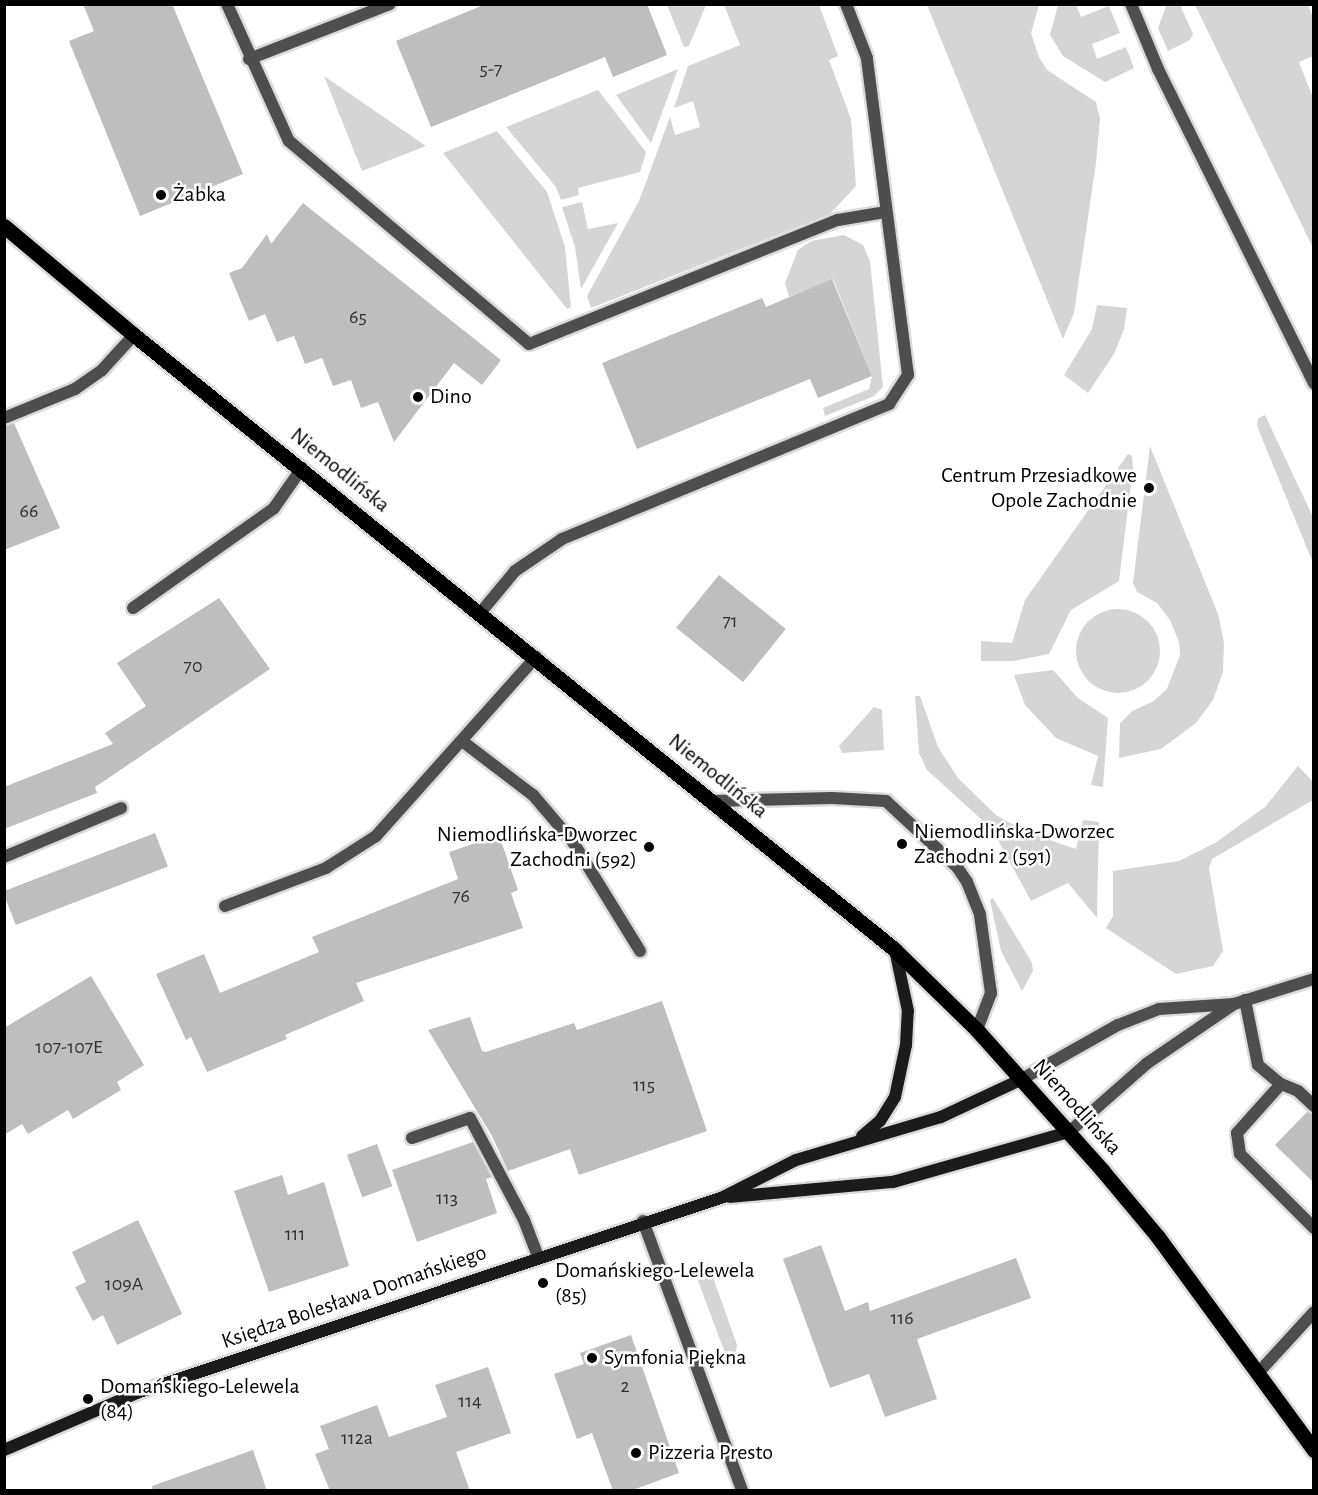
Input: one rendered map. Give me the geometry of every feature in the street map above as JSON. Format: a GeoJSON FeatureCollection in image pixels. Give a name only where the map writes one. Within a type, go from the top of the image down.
{"type":"FeatureCollection","features":[{"type":"Feature","properties":{"kind":"main road","name":"Niemodlińska"},"geometry":{"type":"LineString","coordinates":[[4,226],[134,335],[481,612],[894,949],[977,1030],[1022,1079],[1158,1237],[1314,1450]]}},
{"type":"Feature","properties":{"kind":"street"},"geometry":{"type":"LineString","coordinates":[[227,4],[249,59],[289,141],[529,344],[838,220],[886,212]]}},
{"type":"Feature","properties":{"kind":"street"},"geometry":{"type":"LineString","coordinates":[[249,59],[390,4]]}},
{"type":"Feature","properties":{"kind":"street"},"geometry":{"type":"LineString","coordinates":[[481,612],[515,572],[562,539],[889,404],[908,375],[867,58],[846,4]]}},
{"type":"Feature","properties":{"kind":"street"},"geometry":{"type":"LineString","coordinates":[[1131,4],[1163,79],[1314,383]]}},
{"type":"Feature","properties":{"kind":"street"},"geometry":{"type":"LineString","coordinates":[[4,418],[75,389],[102,370],[134,335]]}},
{"type":"Feature","properties":{"kind":"street"},"geometry":{"type":"LineString","coordinates":[[133,608],[274,508],[302,468]]}},
{"type":"Feature","properties":{"kind":"street"},"geometry":{"type":"LineString","coordinates":[[225,906],[326,868],[376,836],[536,657]]}},
{"type":"Feature","properties":{"kind":"street"},"geometry":{"type":"LineString","coordinates":[[462,741],[533,795],[573,842],[640,951]]}},
{"type":"Feature","properties":{"kind":"street"},"geometry":{"type":"LineString","coordinates":[[712,801],[832,798],[886,801],[957,867],[968,882],[980,915],[991,993],[977,1030]]}},
{"type":"Feature","properties":{"kind":"street"},"geometry":{"type":"LineString","coordinates":[[4,857],[121,808]]}},
{"type":"Feature","properties":{"kind":"street","name":"Księdza Bolesława Domańskiego"},"geometry":{"type":"LineString","coordinates":[[858,1139],[880,1121],[899,1084],[908,1011],[894,949]]}},
{"type":"Feature","properties":{"kind":"street"},"geometry":{"type":"LineString","coordinates":[[1022,1079],[1118,1025],[1159,1009],[1240,1002],[1314,979]]}},
{"type":"Feature","properties":{"kind":"street"},"geometry":{"type":"LineString","coordinates":[[1240,1002],[1258,1065],[1281,1084],[1298,1091],[1314,1106]]}},
{"type":"Feature","properties":{"kind":"street"},"geometry":{"type":"LineString","coordinates":[[1069,1132],[1146,1065],[1240,1002]]}},
{"type":"Feature","properties":{"kind":"street","name":"Księdza Bolesława Domańskiego"},"geometry":{"type":"LineString","coordinates":[[4,1450],[137,1393],[643,1221],[723,1197],[796,1160],[858,1139],[941,1117],[1022,1079]]}},
{"type":"Feature","properties":{"kind":"street"},"geometry":{"type":"LineString","coordinates":[[1281,1084],[1237,1133],[1240,1154],[1314,1228]]}},
{"type":"Feature","properties":{"kind":"street"},"geometry":{"type":"LineString","coordinates":[[412,1138],[470,1118],[524,1220],[538,1257]]}},
{"type":"Feature","properties":{"kind":"street","name":"Księdza Bolesława Domańskiego"},"geometry":{"type":"LineString","coordinates":[[723,1197],[893,1182],[1069,1132]]}},
{"type":"Feature","properties":{"kind":"street"},"geometry":{"type":"LineString","coordinates":[[643,1221],[742,1491]]}},
{"type":"Feature","properties":{"kind":"street"},"geometry":{"type":"LineString","coordinates":[[1259,1372],[1314,1312]]}},
{"type":"Feature","properties":{"kind":"shaded area"},"geometry":{"type":"Polygon","coordinates":[[[1167,4],[1180,5],[1193,34],[1190,40],[1168,51],[1158,28],[1167,4]]]}},
{"type":"Feature","properties":{"kind":"shaded area"},"geometry":{"type":"Polygon","coordinates":[[[667,5],[706,5],[689,46],[684,47],[667,5]]]}},
{"type":"Feature","properties":{"kind":"shaded area"},"geometry":{"type":"Polygon","coordinates":[[[724,5],[819,5],[838,56],[829,60],[851,119],[856,186],[830,214],[591,308],[587,296],[639,201],[670,117],[675,135],[700,127],[693,101],[674,108],[688,66],[740,45],[724,5]]]}},
{"type":"Feature","properties":{"kind":"shaded area"},"geometry":{"type":"Polygon","coordinates":[[[927,5],[1039,5],[1031,33],[1039,57],[1047,70],[1096,102],[1100,119],[1096,163],[1074,313],[1063,339],[927,5]]]}},
{"type":"Feature","properties":{"kind":"shaded area"},"geometry":{"type":"Polygon","coordinates":[[[1058,5],[1076,5],[1081,17],[1109,6],[1120,33],[1092,44],[1097,59],[1126,47],[1134,68],[1105,82],[1063,56],[1050,35],[1058,5]]]}},
{"type":"Feature","properties":{"kind":"shaded area"},"geometry":{"type":"Polygon","coordinates":[[[1195,5],[1308,5],[1313,18],[1313,56],[1299,62],[1313,98],[1313,248],[1195,5]]]}},
{"type":"Feature","properties":{"kind":"shaded area"},"geometry":{"type":"Polygon","coordinates":[[[678,69],[651,143],[616,95],[678,69]]]}},
{"type":"Feature","properties":{"kind":"shaded area"},"geometry":{"type":"Polygon","coordinates":[[[324,76],[426,146],[362,171],[324,76]]]}},
{"type":"Feature","properties":{"kind":"shaded area"},"geometry":{"type":"Polygon","coordinates":[[[598,90],[646,152],[640,172],[578,188],[579,195],[561,200],[556,187],[506,127],[598,90]]]}},
{"type":"Feature","properties":{"kind":"shaded area"},"geometry":{"type":"Polygon","coordinates":[[[497,131],[547,192],[565,247],[571,307],[567,309],[443,153],[497,131]]]}},
{"type":"Feature","properties":{"kind":"shaded area"},"geometry":{"type":"Polygon","coordinates":[[[582,202],[588,229],[618,223],[581,289],[575,247],[562,207],[582,202]]]}},
{"type":"Feature","properties":{"kind":"shaded area"},"geometry":{"type":"Polygon","coordinates":[[[844,235],[863,245],[870,261],[883,387],[874,396],[825,416],[823,408],[869,389],[872,376],[833,279],[789,297],[785,283],[798,250],[811,241],[844,235]]]}},
{"type":"Feature","properties":{"kind":"shaded area"},"geometry":{"type":"Polygon","coordinates":[[[1097,305],[1127,308],[1124,329],[1114,354],[1088,393],[1064,375],[1092,329],[1097,305]]]}},
{"type":"Feature","properties":{"kind":"shaded area"},"geometry":{"type":"Polygon","coordinates":[[[1265,415],[1313,517],[1313,563],[1257,426],[1258,418],[1265,415]]]}},
{"type":"Feature","properties":{"kind":"shaded area"},"geometry":{"type":"Polygon","coordinates":[[[1150,446],[1218,614],[1224,643],[1223,672],[1213,700],[1196,723],[1161,749],[1119,758],[1120,723],[1132,711],[1154,701],[1167,689],[1180,655],[1179,642],[1170,620],[1157,603],[1137,592],[1133,583],[1150,446]]]}},
{"type":"Feature","properties":{"kind":"shaded area"},"geometry":{"type":"Polygon","coordinates":[[[1128,454],[1132,456],[1133,468],[1119,581],[1071,610],[1049,654],[1013,661],[981,661],[981,641],[1012,643],[1025,600],[1128,454]]]}},
{"type":"Feature","properties":{"kind":"shaded area"},"geometry":{"type":"Polygon","coordinates":[[[1118,609],[1134,612],[1148,621],[1157,635],[1160,651],[1157,667],[1148,681],[1134,690],[1118,693],[1102,690],[1088,681],[1079,667],[1076,651],[1079,635],[1088,621],[1102,612],[1118,609]]]}},
{"type":"Feature","properties":{"kind":"shaded area"},"geometry":{"type":"Polygon","coordinates":[[[1053,670],[1078,698],[1108,718],[1103,787],[1091,785],[1098,756],[1056,738],[1025,705],[1014,675],[1053,670]]]}},
{"type":"Feature","properties":{"kind":"shaded area"},"geometry":{"type":"Polygon","coordinates":[[[915,696],[920,696],[938,747],[958,778],[996,815],[1026,832],[1076,849],[1083,820],[1099,822],[1097,918],[1068,883],[1031,901],[992,829],[927,770],[919,753],[915,696]]]}},
{"type":"Feature","properties":{"kind":"shaded area"},"geometry":{"type":"Polygon","coordinates":[[[874,707],[882,710],[884,750],[842,753],[839,746],[874,707]]]}},
{"type":"Feature","properties":{"kind":"shaded area"},"geometry":{"type":"Polygon","coordinates":[[[1298,766],[1313,782],[1313,800],[1212,859],[1209,868],[1223,951],[1213,966],[1176,974],[1106,928],[1113,916],[1113,871],[1179,861],[1215,843],[1265,807],[1298,766]]]}},
{"type":"Feature","properties":{"kind":"shaded area"},"geometry":{"type":"Polygon","coordinates":[[[993,898],[1032,963],[1033,971],[1022,991],[1001,951],[990,900],[993,898]]]}},
{"type":"Feature","properties":{"kind":"shaded area"},"geometry":{"type":"Polygon","coordinates":[[[708,1263],[737,1345],[735,1356],[728,1361],[697,1278],[708,1263]]]}},
{"type":"Feature","properties":{"kind":"building"},"geometry":{"type":"Polygon","coordinates":[[[83,4],[172,4],[243,174],[140,216],[69,41],[94,31],[83,4]]]}},
{"type":"Feature","properties":{"kind":"building"},"geometry":{"type":"Polygon","coordinates":[[[486,4],[647,4],[667,55],[613,77],[605,57],[431,127],[396,41],[486,4]]]}},
{"type":"Feature","properties":{"kind":"building"},"geometry":{"type":"Polygon","coordinates":[[[303,203],[501,360],[482,385],[454,363],[394,442],[378,402],[361,408],[351,380],[333,386],[322,358],[305,364],[294,336],[277,342],[265,314],[249,321],[229,273],[242,268],[267,234],[271,244],[303,203]]]}},
{"type":"Feature","properties":{"kind":"building"},"geometry":{"type":"Polygon","coordinates":[[[832,279],[872,376],[818,398],[810,379],[637,449],[602,363],[762,298],[766,307],[832,279]]]}},
{"type":"Feature","properties":{"kind":"building"},"geometry":{"type":"Polygon","coordinates":[[[14,423],[60,528],[4,550],[4,426],[14,423]]]}},
{"type":"Feature","properties":{"kind":"building"},"geometry":{"type":"Polygon","coordinates":[[[719,575],[786,629],[743,682],[676,628],[719,575]]]}},
{"type":"Feature","properties":{"kind":"building"},"geometry":{"type":"Polygon","coordinates":[[[219,598],[270,669],[95,787],[97,793],[4,829],[4,787],[113,744],[105,733],[146,706],[117,663],[219,598]]]}},
{"type":"Feature","properties":{"kind":"building"},"geometry":{"type":"Polygon","coordinates":[[[155,833],[168,867],[16,925],[4,891],[155,833]]]}},
{"type":"Feature","properties":{"kind":"building"},"geometry":{"type":"Polygon","coordinates":[[[499,835],[518,890],[511,893],[523,928],[356,983],[364,1001],[285,1035],[287,1039],[207,1072],[191,1037],[186,1040],[156,974],[204,954],[220,993],[319,952],[312,937],[458,879],[449,852],[499,835]]]}},
{"type":"Feature","properties":{"kind":"building"},"geometry":{"type":"Polygon","coordinates":[[[91,976],[144,1065],[117,1082],[121,1090],[73,1119],[68,1110],[28,1134],[22,1124],[4,1135],[4,1028],[91,976]]]}},
{"type":"Feature","properties":{"kind":"building"},"geometry":{"type":"Polygon","coordinates":[[[662,1001],[707,1131],[579,1175],[570,1149],[508,1171],[492,1136],[428,1030],[470,1017],[482,1051],[486,1052],[574,1023],[577,1030],[662,1001]]]}},
{"type":"Feature","properties":{"kind":"building"},"geometry":{"type":"Polygon","coordinates":[[[1308,1111],[1314,1114],[1314,1183],[1275,1145],[1308,1111]]]}},
{"type":"Feature","properties":{"kind":"building"},"geometry":{"type":"Polygon","coordinates":[[[473,1142],[492,1177],[486,1179],[497,1213],[417,1242],[392,1170],[473,1142]]]}},
{"type":"Feature","properties":{"kind":"building"},"geometry":{"type":"Polygon","coordinates":[[[377,1144],[392,1186],[362,1197],[347,1155],[377,1144]]]}},
{"type":"Feature","properties":{"kind":"building"},"geometry":{"type":"Polygon","coordinates":[[[282,1175],[288,1195],[324,1182],[349,1266],[269,1292],[234,1191],[282,1175]]]}},
{"type":"Feature","properties":{"kind":"building"},"geometry":{"type":"Polygon","coordinates":[[[138,1220],[182,1314],[117,1345],[103,1315],[93,1321],[75,1287],[86,1282],[72,1252],[138,1220]]]}},
{"type":"Feature","properties":{"kind":"building"},"geometry":{"type":"Polygon","coordinates":[[[821,1245],[845,1311],[868,1302],[870,1311],[1016,1258],[1031,1298],[917,1339],[937,1399],[885,1417],[869,1374],[830,1388],[783,1259],[821,1245]]]}},
{"type":"Feature","properties":{"kind":"building"},"geometry":{"type":"Polygon","coordinates":[[[631,1335],[679,1473],[630,1491],[613,1491],[592,1433],[577,1439],[554,1374],[584,1364],[580,1353],[631,1335]]]}},
{"type":"Feature","properties":{"kind":"building"},"geometry":{"type":"Polygon","coordinates":[[[488,1367],[511,1433],[456,1452],[470,1491],[330,1491],[315,1454],[329,1449],[320,1426],[377,1405],[389,1437],[447,1417],[435,1385],[488,1367]]]}},
{"type":"Feature","properties":{"kind":"building"},"geometry":{"type":"Polygon","coordinates":[[[253,1450],[267,1491],[153,1491],[152,1486],[253,1450]]]}},
{"type":"Feature","properties":{"kind":"place","name":"Żabka"},"geometry":{"type":"Point","coordinates":[161,195]}},
{"type":"Feature","properties":{"kind":"place","name":"Dino"},"geometry":{"type":"Point","coordinates":[418,397]}},
{"type":"Feature","properties":{"kind":"place","name":"Centrum Przesiadkowe Opole Zachodnie"},"geometry":{"type":"Point","coordinates":[1149,488]}},
{"type":"Feature","properties":{"kind":"place","name":"Niemodlińska-Dworzec Zachodni 2 (591)"},"geometry":{"type":"Point","coordinates":[902,844]}},
{"type":"Feature","properties":{"kind":"place","name":"Niemodlińska-Dworzec Zachodni (592)"},"geometry":{"type":"Point","coordinates":[649,847]}},
{"type":"Feature","properties":{"kind":"place","name":"Domańskiego-Lelewela (85)"},"geometry":{"type":"Point","coordinates":[543,1283]}},
{"type":"Feature","properties":{"kind":"place","name":"Symfonia Piękna"},"geometry":{"type":"Point","coordinates":[592,1358]}},
{"type":"Feature","properties":{"kind":"place","name":"Domańskiego-Lelewela (84)"},"geometry":{"type":"Point","coordinates":[88,1399]}},
{"type":"Feature","properties":{"kind":"place","name":"Pizzeria Presto"},"geometry":{"type":"Point","coordinates":[636,1453]}}]}
